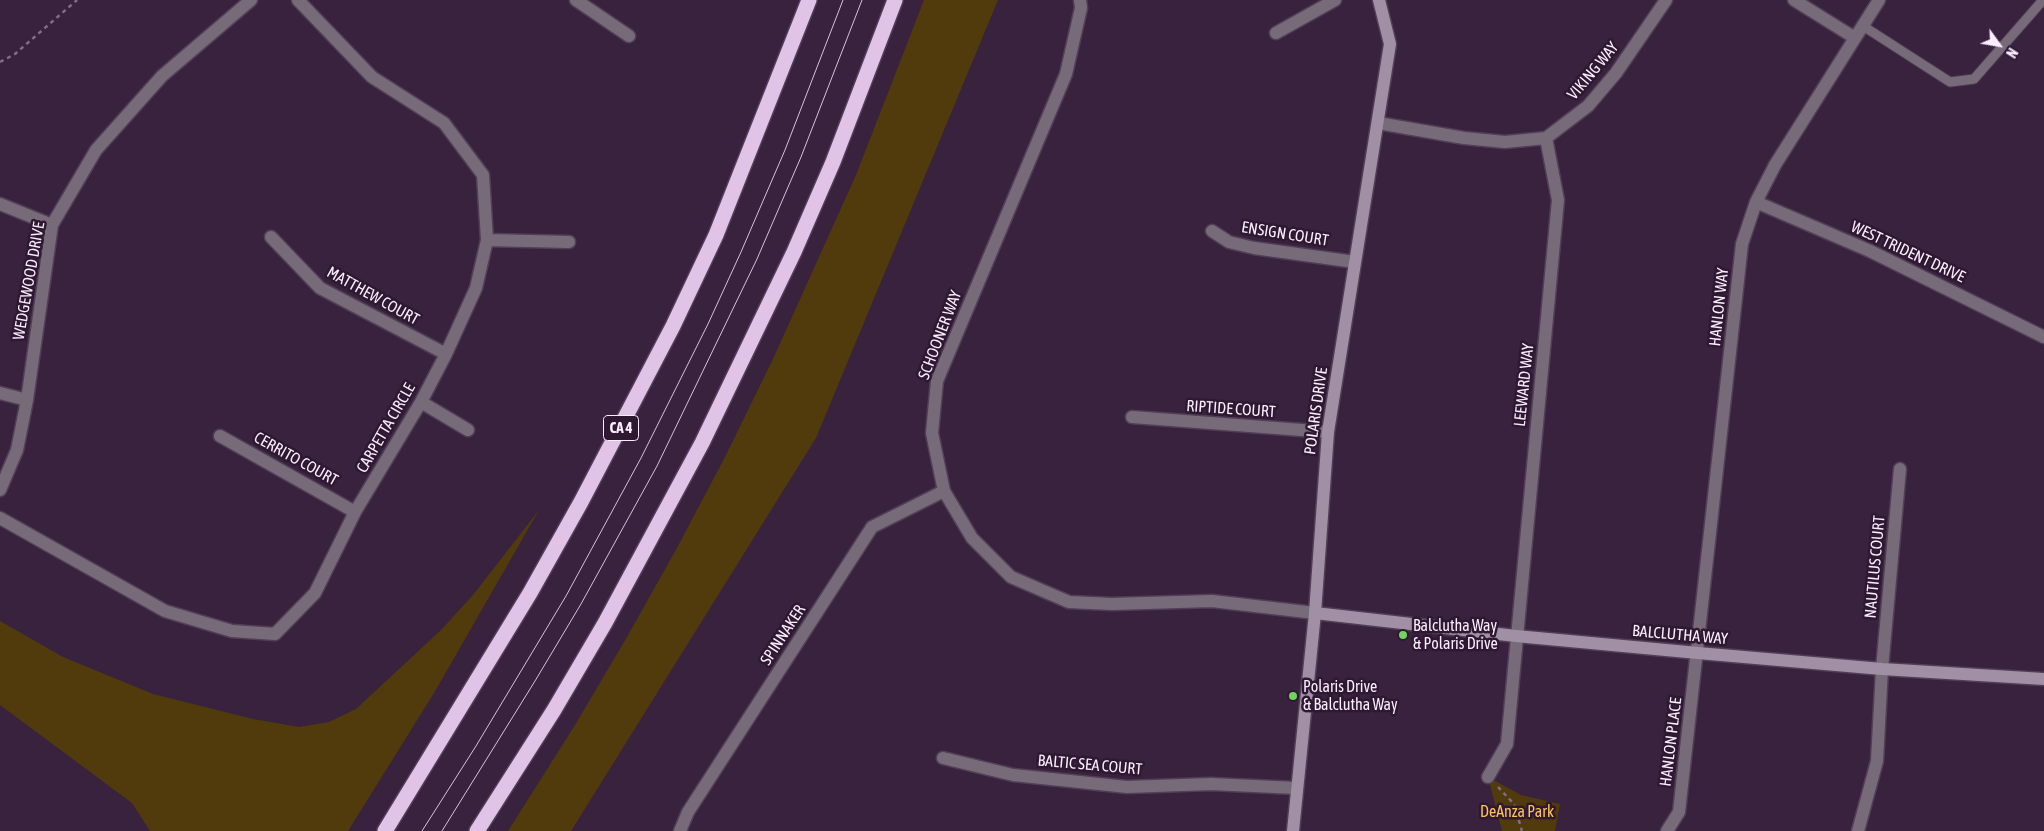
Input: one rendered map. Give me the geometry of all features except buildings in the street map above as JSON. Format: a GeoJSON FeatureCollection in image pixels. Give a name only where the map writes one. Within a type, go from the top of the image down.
{"type":"FeatureCollection","features":[{"type":"Feature","properties":{"kind":"highway","name":"CA 4"},"geometry":{"type":"LineString","coordinates":[[385,831],[530,593],[586,494],[655,361],[716,235],[809,0]]}},
{"type":"Feature","properties":{"kind":"highway"},"geometry":{"type":"LineString","coordinates":[[477,831],[554,710],[605,623],[702,443],[794,252],[833,162],[895,0]]}},
{"type":"Feature","properties":{"kind":"street","name":"WEDGEWOOD DRIVE"},"geometry":{"type":"LineString","coordinates":[[0,490],[17,450],[27,400],[52,225],[96,150],[162,76],[251,0]]}},
{"type":"Feature","properties":{"kind":"street","name":"CARPETTA CIRCLE"},"geometry":{"type":"LineString","coordinates":[[0,518],[165,611],[232,631],[275,634],[315,593],[355,512],[421,402],[446,354],[476,288],[487,240],[482,175],[444,123],[372,77],[298,0]]}},
{"type":"Feature","properties":{"kind":"street"},"geometry":{"type":"LineString","coordinates":[[576,0],[629,36]]}},
{"type":"Feature","properties":{"kind":"street","name":"SCHOONER WAY"},"geometry":{"type":"LineString","coordinates":[[1080,0],[1081,8],[1066,74],[937,381],[932,433],[944,491],[972,538],[1011,577],[1069,602],[1112,604],[1212,601],[1315,613]]}},
{"type":"Feature","properties":{"kind":"street"},"geometry":{"type":"LineString","coordinates":[[1276,33],[1335,0]]}},
{"type":"Feature","properties":{"kind":"street","name":"POLARIS DRIVE"},"geometry":{"type":"LineString","coordinates":[[1293,831],[1315,613],[1328,432],[1390,44],[1379,0]]}},
{"type":"Feature","properties":{"kind":"street","name":"VIKING WAY"},"geometry":{"type":"LineString","coordinates":[[1546,138],[1588,106],[1616,73],[1666,0]]}},
{"type":"Feature","properties":{"kind":"street"},"geometry":{"type":"LineString","coordinates":[[1794,0],[1855,38]]}},
{"type":"Feature","properties":{"kind":"street","name":"HANLON WAY"},"geometry":{"type":"LineString","coordinates":[[1698,653],[1742,244],[1756,202],[1775,165],[1879,0]]}},
{"type":"Feature","properties":{"kind":"street"},"geometry":{"type":"LineString","coordinates":[[1378,123],[1464,138],[1497,141],[1546,138]]}},
{"type":"Feature","properties":{"kind":"street","name":"LEEWARD WAY"},"geometry":{"type":"LineString","coordinates":[[1488,777],[1507,744],[1558,200],[1546,138]]}},
{"type":"Feature","properties":{"kind":"street","name":"WEST TRIDENT DRIVE"},"geometry":{"type":"LineString","coordinates":[[1756,202],[1870,251],[2044,337]]}},
{"type":"Feature","properties":{"kind":"street"},"geometry":{"type":"LineString","coordinates":[[0,204],[52,225]]}},
{"type":"Feature","properties":{"kind":"street","name":"ENSIGN COURT"},"geometry":{"type":"LineString","coordinates":[[1212,231],[1229,242],[1254,248],[1355,262]]}},
{"type":"Feature","properties":{"kind":"street","name":"MATTHEW COURT"},"geometry":{"type":"LineString","coordinates":[[271,237],[320,288],[446,354]]}},
{"type":"Feature","properties":{"kind":"street"},"geometry":{"type":"LineString","coordinates":[[487,240],[569,242]]}},
{"type":"Feature","properties":{"kind":"street"},"geometry":{"type":"LineString","coordinates":[[0,393],[27,400]]}},
{"type":"Feature","properties":{"kind":"street"},"geometry":{"type":"LineString","coordinates":[[421,402],[468,430]]}},
{"type":"Feature","properties":{"kind":"street","name":"RIPTIDE COURT"},"geometry":{"type":"LineString","coordinates":[[1132,417],[1328,432]]}},
{"type":"Feature","properties":{"kind":"street","name":"CERRITO COURT"},"geometry":{"type":"LineString","coordinates":[[220,436],[355,512]]}},
{"type":"Feature","properties":{"kind":"street","name":"NAUTILUS COURT"},"geometry":{"type":"LineString","coordinates":[[1858,831],[1877,761],[1882,669],[1900,469]]}},
{"type":"Feature","properties":{"kind":"street","name":"SPINNAKER"},"geometry":{"type":"LineString","coordinates":[[680,831],[688,812],[872,527],[944,491]]}},
{"type":"Feature","properties":{"kind":"street","name":"BALCLUTHA WAY"},"geometry":{"type":"LineString","coordinates":[[1315,613],[1516,636],[1698,653],[1882,669],[2044,679]]}},
{"type":"Feature","properties":{"kind":"street","name":"HANLON PLACE"},"geometry":{"type":"LineString","coordinates":[[1667,831],[1679,812],[1698,653]]}},
{"type":"Feature","properties":{"kind":"street","name":"BALTIC SEA COURT"},"geometry":{"type":"LineString","coordinates":[[943,758],[1013,775],[1128,787],[1211,784],[1296,788]]}},
{"type":"Feature","properties":{"kind":"lane"},"geometry":{"type":"LineString","coordinates":[[1862,26],[1950,82],[1974,79],[2044,0]]}},
{"type":"Feature","properties":{"kind":"path"},"geometry":{"type":"LineString","coordinates":[[0,62],[15,54],[77,0]]}},
{"type":"Feature","properties":{"kind":"path"},"geometry":{"type":"LineString","coordinates":[[1488,777],[1514,804],[1522,831]]}},
{"type":"Feature","properties":{"kind":"green space"},"geometry":{"type":"Polygon","coordinates":[[[924,0],[998,0],[816,438],[571,831],[508,831],[575,725],[627,637],[725,457],[773,359],[856,175],[924,0]]]}},
{"type":"Feature","properties":{"kind":"green space"},"geometry":{"type":"Polygon","coordinates":[[[539,510],[434,693],[348,831],[150,831],[132,803],[0,705],[0,621],[63,657],[153,694],[253,719],[299,727],[329,722],[356,709],[441,630],[473,595],[539,510]]]}},
{"type":"Feature","properties":{"kind":"green space","name":"DeAnza Park"},"geometry":{"type":"Polygon","coordinates":[[[1488,777],[1521,795],[1560,804],[1555,831],[1502,831],[1488,777]]]}},
{"type":"Feature","properties":{"kind":"tram line"},"geometry":{"type":"LineString","coordinates":[[422,831],[476,746],[566,596],[641,458],[708,324],[741,252],[785,150],[843,0]]}},
{"type":"Feature","properties":{"kind":"tram line"},"geometry":{"type":"LineString","coordinates":[[442,831],[581,604],[657,466],[757,259],[801,157],[862,0]]}},
{"type":"Feature","properties":{"kind":"place","name":"Balclutha Way & Polaris Drive"},"geometry":{"type":"Point","coordinates":[1403,635]}},
{"type":"Feature","properties":{"kind":"place","name":"Polaris Drive & Balclutha Way"},"geometry":{"type":"Point","coordinates":[1293,696]}}]}
